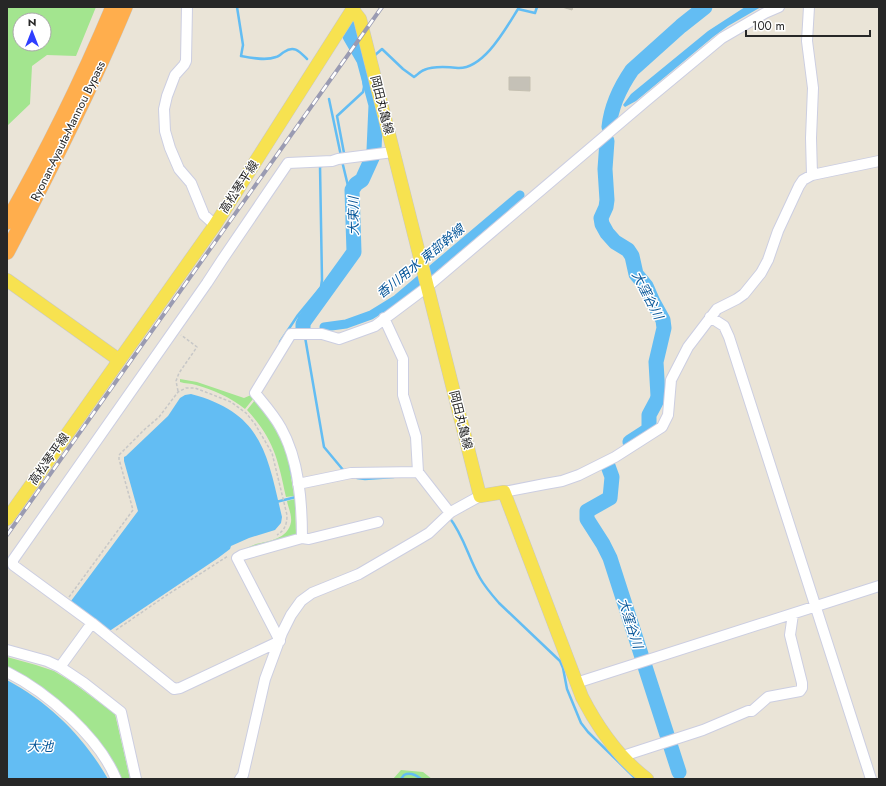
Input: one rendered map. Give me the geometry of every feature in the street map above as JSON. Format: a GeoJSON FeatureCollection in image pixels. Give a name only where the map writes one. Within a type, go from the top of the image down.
{"type":"FeatureCollection","features":[{"type":"Feature","properties":{"kind":"highway","name":"Ryonan-Ayauta-Mannou Bypass"},"geometry":{"type":"LineString","coordinates":[[7,222],[41,162],[90,63],[113,7]]}},
{"type":"Feature","properties":{"kind":"highway","name":"Ryonan-Ayauta-Mannou Bypass"},"geometry":{"type":"LineString","coordinates":[[7,252],[50,170],[97,74],[125,7]]}},
{"type":"Feature","properties":{"kind":"main road","name":"高松琴平線"},"geometry":{"type":"LineString","coordinates":[[7,519],[215,225],[354,8]]}},
{"type":"Feature","properties":{"kind":"main road","name":"岡田丸亀線"},"geometry":{"type":"LineString","coordinates":[[354,8],[360,19],[480,496]]}},
{"type":"Feature","properties":{"kind":"main road"},"geometry":{"type":"LineString","coordinates":[[7,280],[119,360]]}},
{"type":"Feature","properties":{"kind":"main road"},"geometry":{"type":"LineString","coordinates":[[480,496],[504,492],[576,683],[592,716],[608,739],[643,778]]}},
{"type":"Feature","properties":{"kind":"street"},"geometry":{"type":"LineString","coordinates":[[187,7],[186,61],[175,75],[167,96],[164,109],[165,131],[179,169],[191,183],[204,215],[215,225]]}},
{"type":"Feature","properties":{"kind":"street"},"geometry":{"type":"LineString","coordinates":[[302,538],[301,503],[291,450],[281,428],[255,393],[291,334],[322,334],[339,339],[375,326],[425,279],[535,194],[722,38],[758,16],[779,7]]}},
{"type":"Feature","properties":{"kind":"street"},"geometry":{"type":"LineString","coordinates":[[809,7],[807,41],[813,88],[811,138],[812,175]]}},
{"type":"Feature","properties":{"kind":"street"},"geometry":{"type":"LineString","coordinates":[[280,641],[180,688],[174,689],[92,623],[12,565],[13,560],[207,283],[288,163],[332,161],[393,152]]}},
{"type":"Feature","properties":{"kind":"street"},"geometry":{"type":"LineString","coordinates":[[504,492],[551,484],[578,475],[615,457],[662,427],[668,415],[671,380],[688,347],[717,309],[744,294],[762,273],[778,231],[803,180],[812,175],[879,161]]}},
{"type":"Feature","properties":{"kind":"street"},"geometry":{"type":"LineString","coordinates":[[710,317],[724,326],[729,337],[872,779]]}},
{"type":"Feature","properties":{"kind":"street"},"geometry":{"type":"LineString","coordinates":[[384,318],[403,359],[403,395],[416,437],[418,472],[448,515]]}},
{"type":"Feature","properties":{"kind":"street"},"geometry":{"type":"LineString","coordinates":[[298,484],[348,474],[418,472]]}},
{"type":"Feature","properties":{"kind":"street"},"geometry":{"type":"LineString","coordinates":[[240,779],[243,775],[265,679],[287,622],[294,610],[306,597],[312,593],[359,574],[429,533],[448,515],[480,496]]}},
{"type":"Feature","properties":{"kind":"street"},"geometry":{"type":"LineString","coordinates":[[280,641],[237,558],[242,555],[302,538],[309,539],[378,522]]}},
{"type":"Feature","properties":{"kind":"street"},"geometry":{"type":"LineString","coordinates":[[576,683],[879,586]]}},
{"type":"Feature","properties":{"kind":"street"},"geometry":{"type":"LineString","coordinates":[[623,756],[703,730],[748,711],[752,711],[768,697],[800,691],[802,688],[802,683],[790,635],[793,614]]}},
{"type":"Feature","properties":{"kind":"street"},"geometry":{"type":"LineString","coordinates":[[60,667],[92,623]]}},
{"type":"Feature","properties":{"kind":"street"},"geometry":{"type":"LineString","coordinates":[[7,650],[47,661],[60,667],[84,683],[121,712],[136,779]]}},
{"type":"Feature","properties":{"kind":"street"},"geometry":{"type":"LineString","coordinates":[[7,672],[26,682],[48,698],[70,718],[93,742],[106,760],[116,779]]}},
{"type":"Feature","properties":{"kind":"path"},"geometry":{"type":"LineString","coordinates":[[174,330],[196,347],[179,373],[176,381],[178,392]]}},
{"type":"Feature","properties":{"kind":"path"},"geometry":{"type":"LineString","coordinates":[[65,603],[133,510],[119,455],[159,417],[178,392],[186,388],[195,388],[231,402],[246,413],[255,424],[272,453],[287,515],[287,523],[283,531],[272,537]]}},
{"type":"Feature","properties":{"kind":"path"},"geometry":{"type":"LineString","coordinates":[[108,636],[230,554]]}},
{"type":"Feature","properties":{"kind":"green space"},"geometry":{"type":"Polygon","coordinates":[[[7,7],[96,7],[76,56],[47,55],[32,66],[30,104],[7,126],[7,7]]]}},
{"type":"Feature","properties":{"kind":"green space"},"geometry":{"type":"Polygon","coordinates":[[[180,379],[197,382],[244,398],[251,395],[253,399],[245,409],[222,394],[194,384],[180,382],[180,379]]]}},
{"type":"Feature","properties":{"kind":"green space"},"geometry":{"type":"Polygon","coordinates":[[[255,400],[271,421],[287,452],[294,496],[286,497],[274,450],[263,431],[247,410],[255,400]]]}},
{"type":"Feature","properties":{"kind":"green space"},"geometry":{"type":"Polygon","coordinates":[[[295,499],[296,534],[294,538],[233,555],[256,544],[267,542],[282,536],[289,528],[291,522],[287,501],[295,499]]]}},
{"type":"Feature","properties":{"kind":"green space"},"geometry":{"type":"Polygon","coordinates":[[[7,657],[54,671],[72,682],[115,714],[130,779],[117,779],[102,749],[7,670],[7,657]]]}},
{"type":"Feature","properties":{"kind":"green space"},"geometry":{"type":"Polygon","coordinates":[[[401,770],[423,772],[432,779],[393,779],[401,770]]]}},
{"type":"Feature","properties":{"kind":"water"},"geometry":{"type":"Polygon","coordinates":[[[745,7],[761,7],[728,26],[713,37],[636,101],[625,107],[623,105],[631,94],[708,31],[745,7]]]}},
{"type":"Feature","properties":{"kind":"water"},"geometry":{"type":"Polygon","coordinates":[[[191,394],[215,402],[233,412],[247,425],[258,439],[266,455],[272,474],[282,517],[281,523],[275,530],[249,538],[231,546],[230,549],[218,558],[111,630],[107,630],[72,604],[71,601],[138,511],[124,457],[168,416],[180,398],[191,394]]]}},
{"type":"Feature","properties":{"kind":"water","name":"大池"},"geometry":{"type":"Polygon","coordinates":[[[7,680],[38,699],[65,722],[88,749],[108,779],[7,779],[7,680]]]}},
{"type":"Feature","properties":{"kind":"building"},"geometry":{"type":"Polygon","coordinates":[[[562,7],[573,7],[572,10],[562,7]]]}},
{"type":"Feature","properties":{"kind":"building"},"geometry":{"type":"Polygon","coordinates":[[[509,77],[530,77],[530,91],[509,90],[509,77]]]}},
{"type":"Feature","properties":{"kind":"waterway"},"geometry":{"type":"LineString","coordinates":[[237,7],[243,45],[241,56],[268,59],[277,57],[288,50],[294,49],[299,51],[307,59]]}},
{"type":"Feature","properties":{"kind":"waterway"},"geometry":{"type":"LineString","coordinates":[[374,56],[382,49],[403,69],[414,77],[423,71],[432,68],[468,67],[477,62],[493,46],[518,9],[535,13],[537,7]]}},
{"type":"Feature","properties":{"kind":"waterway","name":"大窪谷川"},"geometry":{"type":"LineString","coordinates":[[609,127],[617,97],[632,70],[681,26],[705,7]]}},
{"type":"Feature","properties":{"kind":"waterway","name":"大束川"},"geometry":{"type":"LineString","coordinates":[[303,329],[305,320],[354,252],[352,190],[356,184],[362,180],[374,150],[376,105],[364,60],[350,36],[351,25]]}},
{"type":"Feature","properties":{"kind":"waterway"},"geometry":{"type":"LineString","coordinates":[[342,156],[344,153],[337,116],[363,92],[364,87],[362,69],[367,63]]}},
{"type":"Feature","properties":{"kind":"waterway"},"geometry":{"type":"LineString","coordinates":[[329,99],[341,156]]}},
{"type":"Feature","properties":{"kind":"waterway","name":"大窪谷川"},"geometry":{"type":"LineString","coordinates":[[607,141],[605,169],[607,200],[606,207],[601,218],[602,224],[607,233],[615,242],[628,250],[632,256],[636,274],[646,286],[663,320],[664,328],[656,362],[658,396],[649,415],[649,427],[647,431],[630,442]]}},
{"type":"Feature","properties":{"kind":"waterway","name":"大束川"},"geometry":{"type":"LineString","coordinates":[[321,296],[352,249],[349,190],[342,161]]}},
{"type":"Feature","properties":{"kind":"waterway"},"geometry":{"type":"LineString","coordinates":[[280,342],[298,315],[321,287],[320,166],[322,166]]}},
{"type":"Feature","properties":{"kind":"waterway","name":"香川用水 東部幹線"},"geometry":{"type":"LineString","coordinates":[[324,327],[346,324],[371,315],[397,299],[520,195]]}},
{"type":"Feature","properties":{"kind":"waterway"},"geometry":{"type":"LineString","coordinates":[[298,315],[305,320]]}},
{"type":"Feature","properties":{"kind":"waterway"},"geometry":{"type":"LineString","coordinates":[[305,337],[324,447],[344,471]]}},
{"type":"Feature","properties":{"kind":"waterway"},"geometry":{"type":"LineString","coordinates":[[290,466],[293,479]]}},
{"type":"Feature","properties":{"kind":"waterway","name":"大窪谷川"},"geometry":{"type":"LineString","coordinates":[[608,466],[612,477],[610,498],[587,511],[587,519],[610,558],[679,772]]}},
{"type":"Feature","properties":{"kind":"waterway"},"geometry":{"type":"LineString","coordinates":[[357,478],[365,479],[394,477]]}},
{"type":"Feature","properties":{"kind":"waterway"},"geometry":{"type":"LineString","coordinates":[[276,502],[296,497],[296,495]]}},
{"type":"Feature","properties":{"kind":"waterway"},"geometry":{"type":"LineString","coordinates":[[449,517],[462,539],[484,585],[499,603],[560,661],[563,668],[567,689],[581,723],[588,732],[636,779]]}},
{"type":"Feature","properties":{"kind":"waterway"},"geometry":{"type":"LineString","coordinates":[[401,779],[404,775],[408,774],[415,775],[421,779]]}},
{"type":"Feature","properties":{"kind":"railway"},"geometry":{"type":"LineString","coordinates":[[7,535],[382,7]]}}]}
